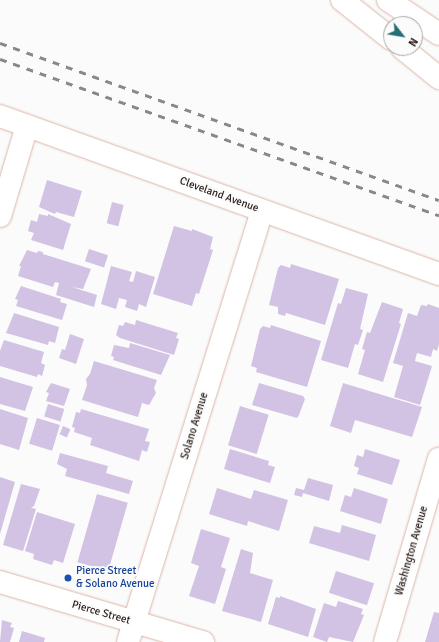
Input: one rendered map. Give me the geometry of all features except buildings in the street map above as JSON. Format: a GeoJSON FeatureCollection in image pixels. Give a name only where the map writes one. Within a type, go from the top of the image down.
{"type":"FeatureCollection","features":[{"type":"Feature","properties":{"kind":"main road"},"geometry":{"type":"LineString","coordinates":[[342,0],[383,33]]}},
{"type":"Feature","properties":{"kind":"main road"},"geometry":{"type":"LineString","coordinates":[[388,0],[439,34]]}},
{"type":"Feature","properties":{"kind":"main road"},"geometry":{"type":"LineString","coordinates":[[412,56],[439,78]]}},
{"type":"Feature","properties":{"kind":"main road","name":"Cleveland Avenue"},"geometry":{"type":"LineString","coordinates":[[0,116],[439,274]]}},
{"type":"Feature","properties":{"kind":"main road"},"geometry":{"type":"LineString","coordinates":[[0,216],[27,126]]}},
{"type":"Feature","properties":{"kind":"main road","name":"Solano Avenue"},"geometry":{"type":"LineString","coordinates":[[131,632],[262,211]]}},
{"type":"Feature","properties":{"kind":"main road","name":"Washington Avenue"},"geometry":{"type":"LineString","coordinates":[[385,642],[439,459]]}},
{"type":"Feature","properties":{"kind":"main road","name":"Pierce Street"},"geometry":{"type":"LineString","coordinates":[[0,582],[131,632],[203,642]]}},
{"type":"Feature","properties":{"kind":"railway"},"geometry":{"type":"LineString","coordinates":[[0,43],[439,200]]}},
{"type":"Feature","properties":{"kind":"railway"},"geometry":{"type":"LineString","coordinates":[[0,59],[439,215]]}},
{"type":"Feature","properties":{"kind":"place","name":"Pierce Street & Solano Avenue"},"geometry":{"type":"Point","coordinates":[68,578]}}]}
